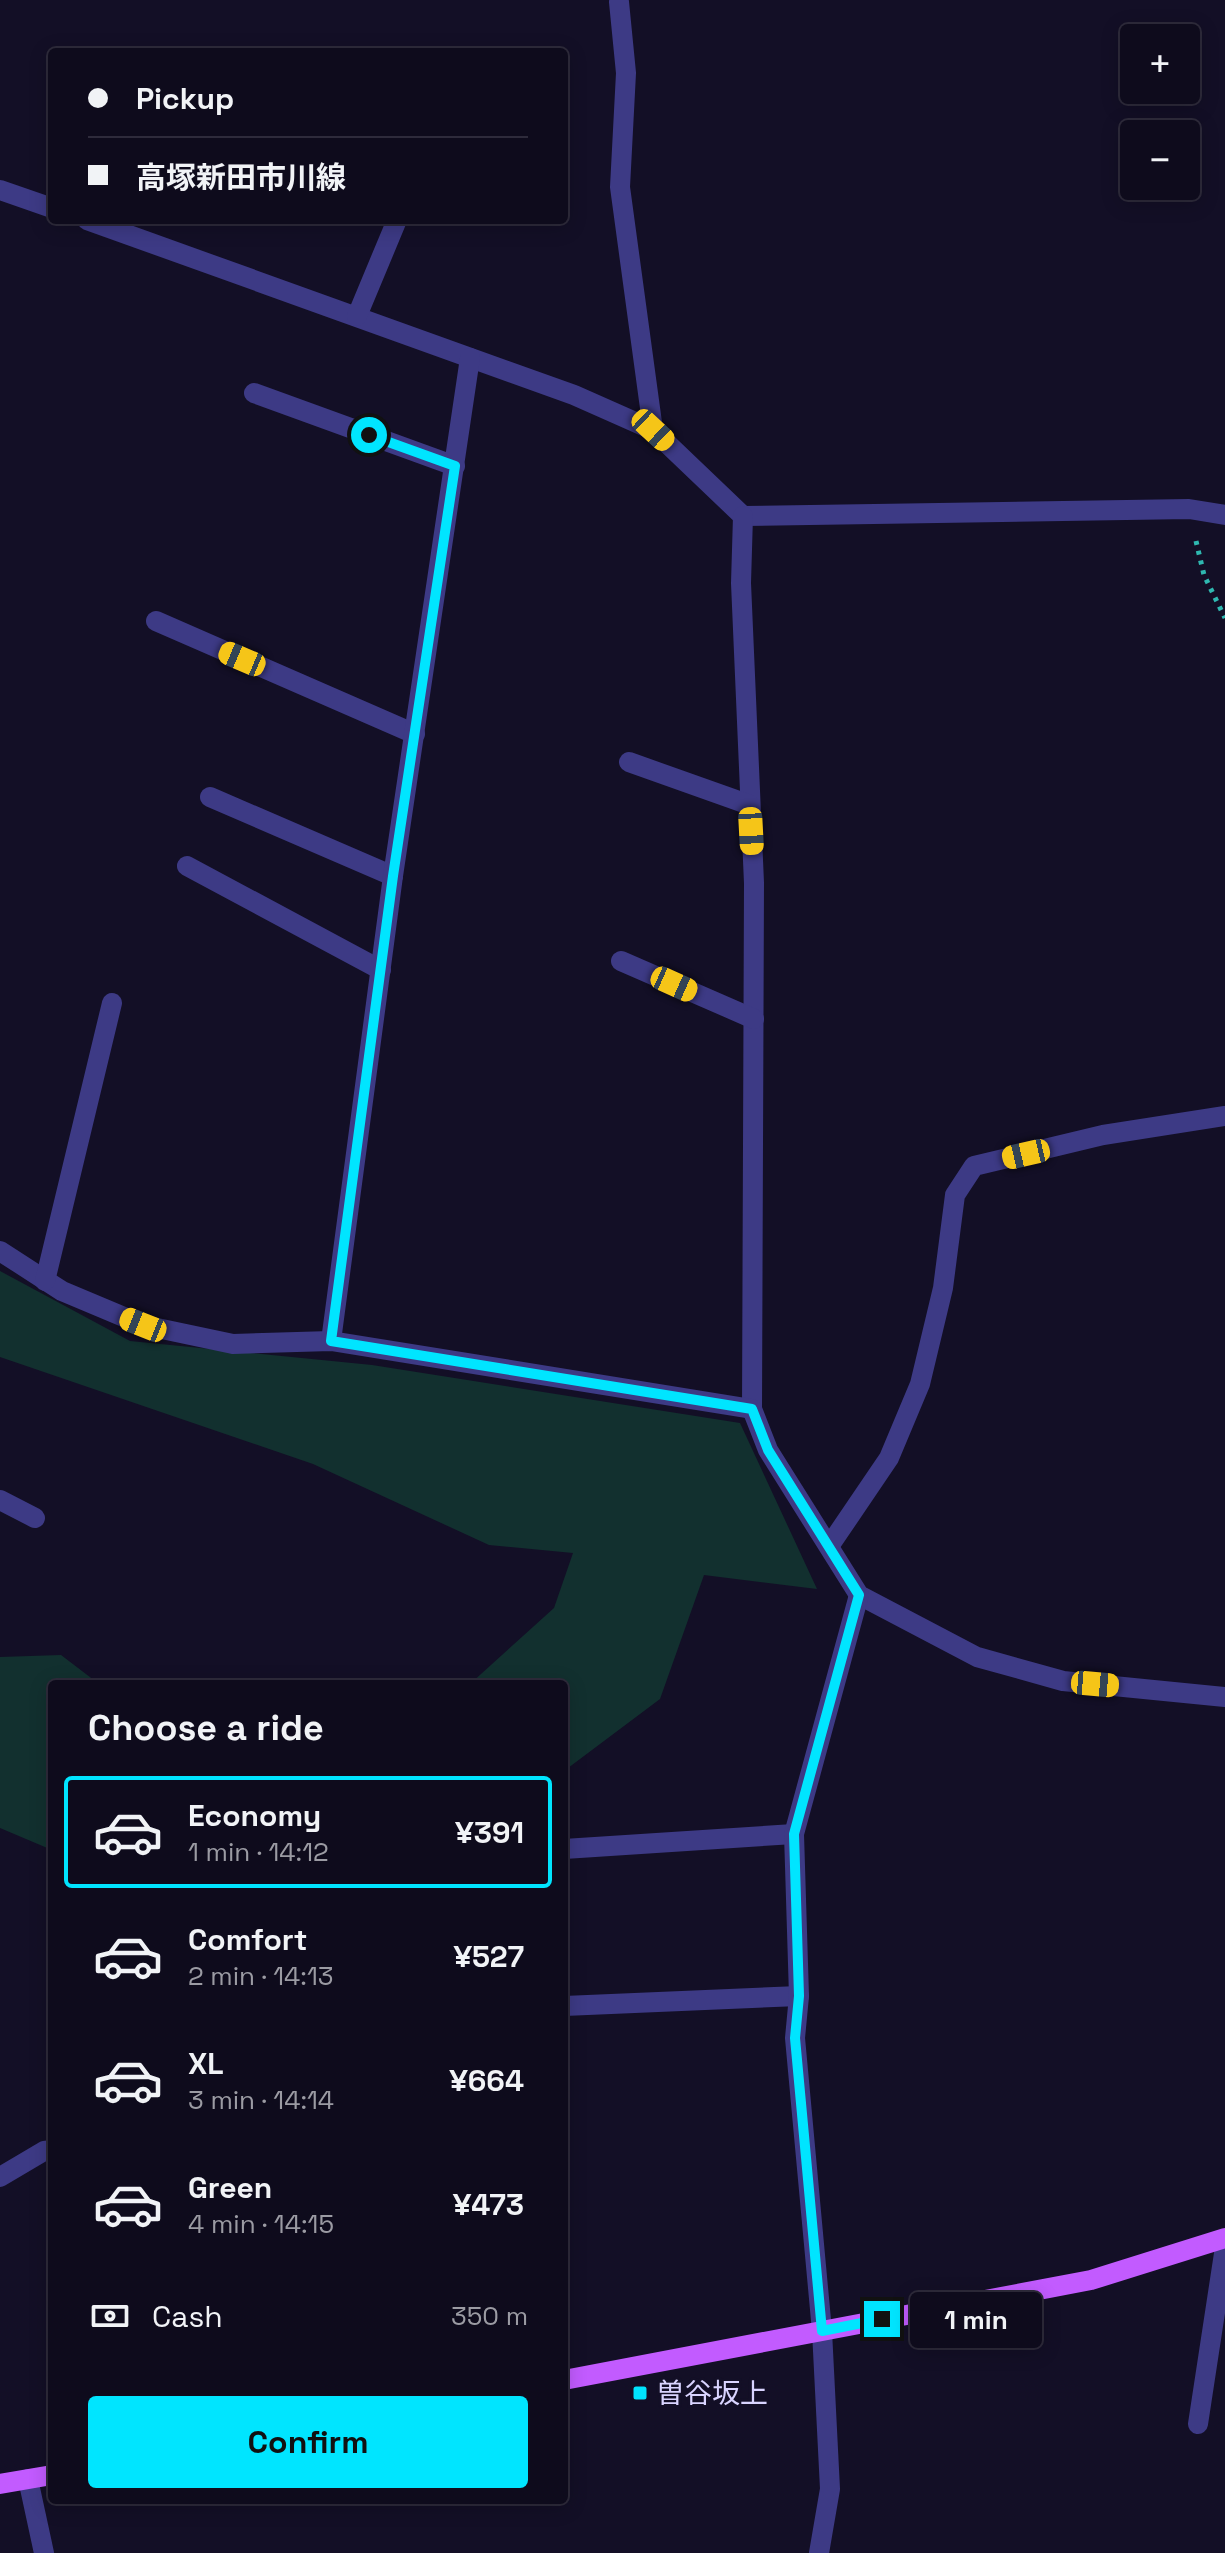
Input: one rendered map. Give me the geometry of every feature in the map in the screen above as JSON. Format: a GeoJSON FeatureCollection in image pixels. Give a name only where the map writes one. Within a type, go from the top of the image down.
{"type":"FeatureCollection","features":[{"type":"Feature","properties":{"kind":"main road"},"geometry":{"type":"LineString","coordinates":[[568,2379],[1091,2280],[1225,2238]]}},
{"type":"Feature","properties":{"kind":"main road"},"geometry":{"type":"LineString","coordinates":[[0,2484],[48,2476]]}},
{"type":"Feature","properties":{"kind":"street"},"geometry":{"type":"LineString","coordinates":[[620,1],[626,73],[620,187],[653,430]]}},
{"type":"Feature","properties":{"kind":"street"},"geometry":{"type":"LineString","coordinates":[[0,190],[48,207]]}},
{"type":"Feature","properties":{"kind":"street"},"geometry":{"type":"LineString","coordinates":[[98,224],[574,395],[653,430],[743,516],[1189,509],[1225,515]]}},
{"type":"Feature","properties":{"kind":"street"},"geometry":{"type":"LineString","coordinates":[[357,316],[395,224]]}},
{"type":"Feature","properties":{"kind":"street"},"geometry":{"type":"LineString","coordinates":[[331,1341],[393,876],[470,358]]}},
{"type":"Feature","properties":{"kind":"street"},"geometry":{"type":"LineString","coordinates":[[254,393],[455,466]]}},
{"type":"Feature","properties":{"kind":"street"},"geometry":{"type":"LineString","coordinates":[[743,516],[741,583],[754,883],[752,1409],[768,1450],[859,1595],[977,1657],[1063,1681],[1225,1697]]}},
{"type":"Feature","properties":{"kind":"street"},"geometry":{"type":"LineString","coordinates":[[156,621],[415,734]]}},
{"type":"Feature","properties":{"kind":"street"},"geometry":{"type":"LineString","coordinates":[[629,762],[750,805]]}},
{"type":"Feature","properties":{"kind":"street"},"geometry":{"type":"LineString","coordinates":[[210,797],[393,876]]}},
{"type":"Feature","properties":{"kind":"street"},"geometry":{"type":"LineString","coordinates":[[187,866],[381,970]]}},
{"type":"Feature","properties":{"kind":"street"},"geometry":{"type":"LineString","coordinates":[[621,961],[754,1019]]}},
{"type":"Feature","properties":{"kind":"street"},"geometry":{"type":"LineString","coordinates":[[45,1281],[112,1003]]}},
{"type":"Feature","properties":{"kind":"street"},"geometry":{"type":"LineString","coordinates":[[830,1545],[889,1458],[920,1384],[943,1288],[955,1195],[974,1166],[1103,1135],[1225,1116]]}},
{"type":"Feature","properties":{"kind":"street"},"geometry":{"type":"LineString","coordinates":[[0,1251],[62,1291],[143,1325],[233,1344],[331,1341],[752,1409]]}},
{"type":"Feature","properties":{"kind":"street"},"geometry":{"type":"LineString","coordinates":[[0,1500],[35,1518]]}},
{"type":"Feature","properties":{"kind":"street"},"geometry":{"type":"LineString","coordinates":[[819,2553],[830,2489],[822,2331],[795,2038],[799,1996],[794,1834],[859,1595]]}},
{"type":"Feature","properties":{"kind":"street"},"geometry":{"type":"LineString","coordinates":[[568,1849],[794,1834]]}},
{"type":"Feature","properties":{"kind":"street"},"geometry":{"type":"LineString","coordinates":[[568,2006],[799,1996]]}},
{"type":"Feature","properties":{"kind":"street"},"geometry":{"type":"LineString","coordinates":[[0,2177],[48,2150]]}},
{"type":"Feature","properties":{"kind":"street"},"geometry":{"type":"LineString","coordinates":[[1198,2424],[1225,2247]]}},
{"type":"Feature","properties":{"kind":"street"},"geometry":{"type":"LineString","coordinates":[[28,2479],[44,2553]]}},
{"type":"Feature","properties":{"kind":"path"},"geometry":{"type":"LineString","coordinates":[[1189,509],[1204,575],[1225,618]]}},
{"type":"Feature","properties":{"kind":"green space"},"geometry":{"type":"Polygon","coordinates":[[[0,1271],[130,1341],[372,1365],[740,1423],[817,1589],[704,1575],[660,1699],[568,1768],[568,1680],[474,1680],[554,1608],[573,1553],[489,1545],[313,1464],[0,1357],[0,1271]]]}},
{"type":"Feature","properties":{"kind":"green space"},"geometry":{"type":"Polygon","coordinates":[[[61,1655],[94,1680],[48,1680],[48,1848],[0,1828],[0,1657],[61,1655]]]}},
{"type":"Feature","properties":{"kind":"place","name":"曽谷坂上"},"geometry":{"type":"Point","coordinates":[640,2393]}},
{"type":"Feature","properties":{"kind":"route"},"geometry":{"type":"LineString","coordinates":[[369,435],[455,466],[393,876],[331,1341],[752,1409],[768,1450],[859,1595],[794,1834],[799,1996],[795,2038],[822,2331],[882,2319]]}}]}
